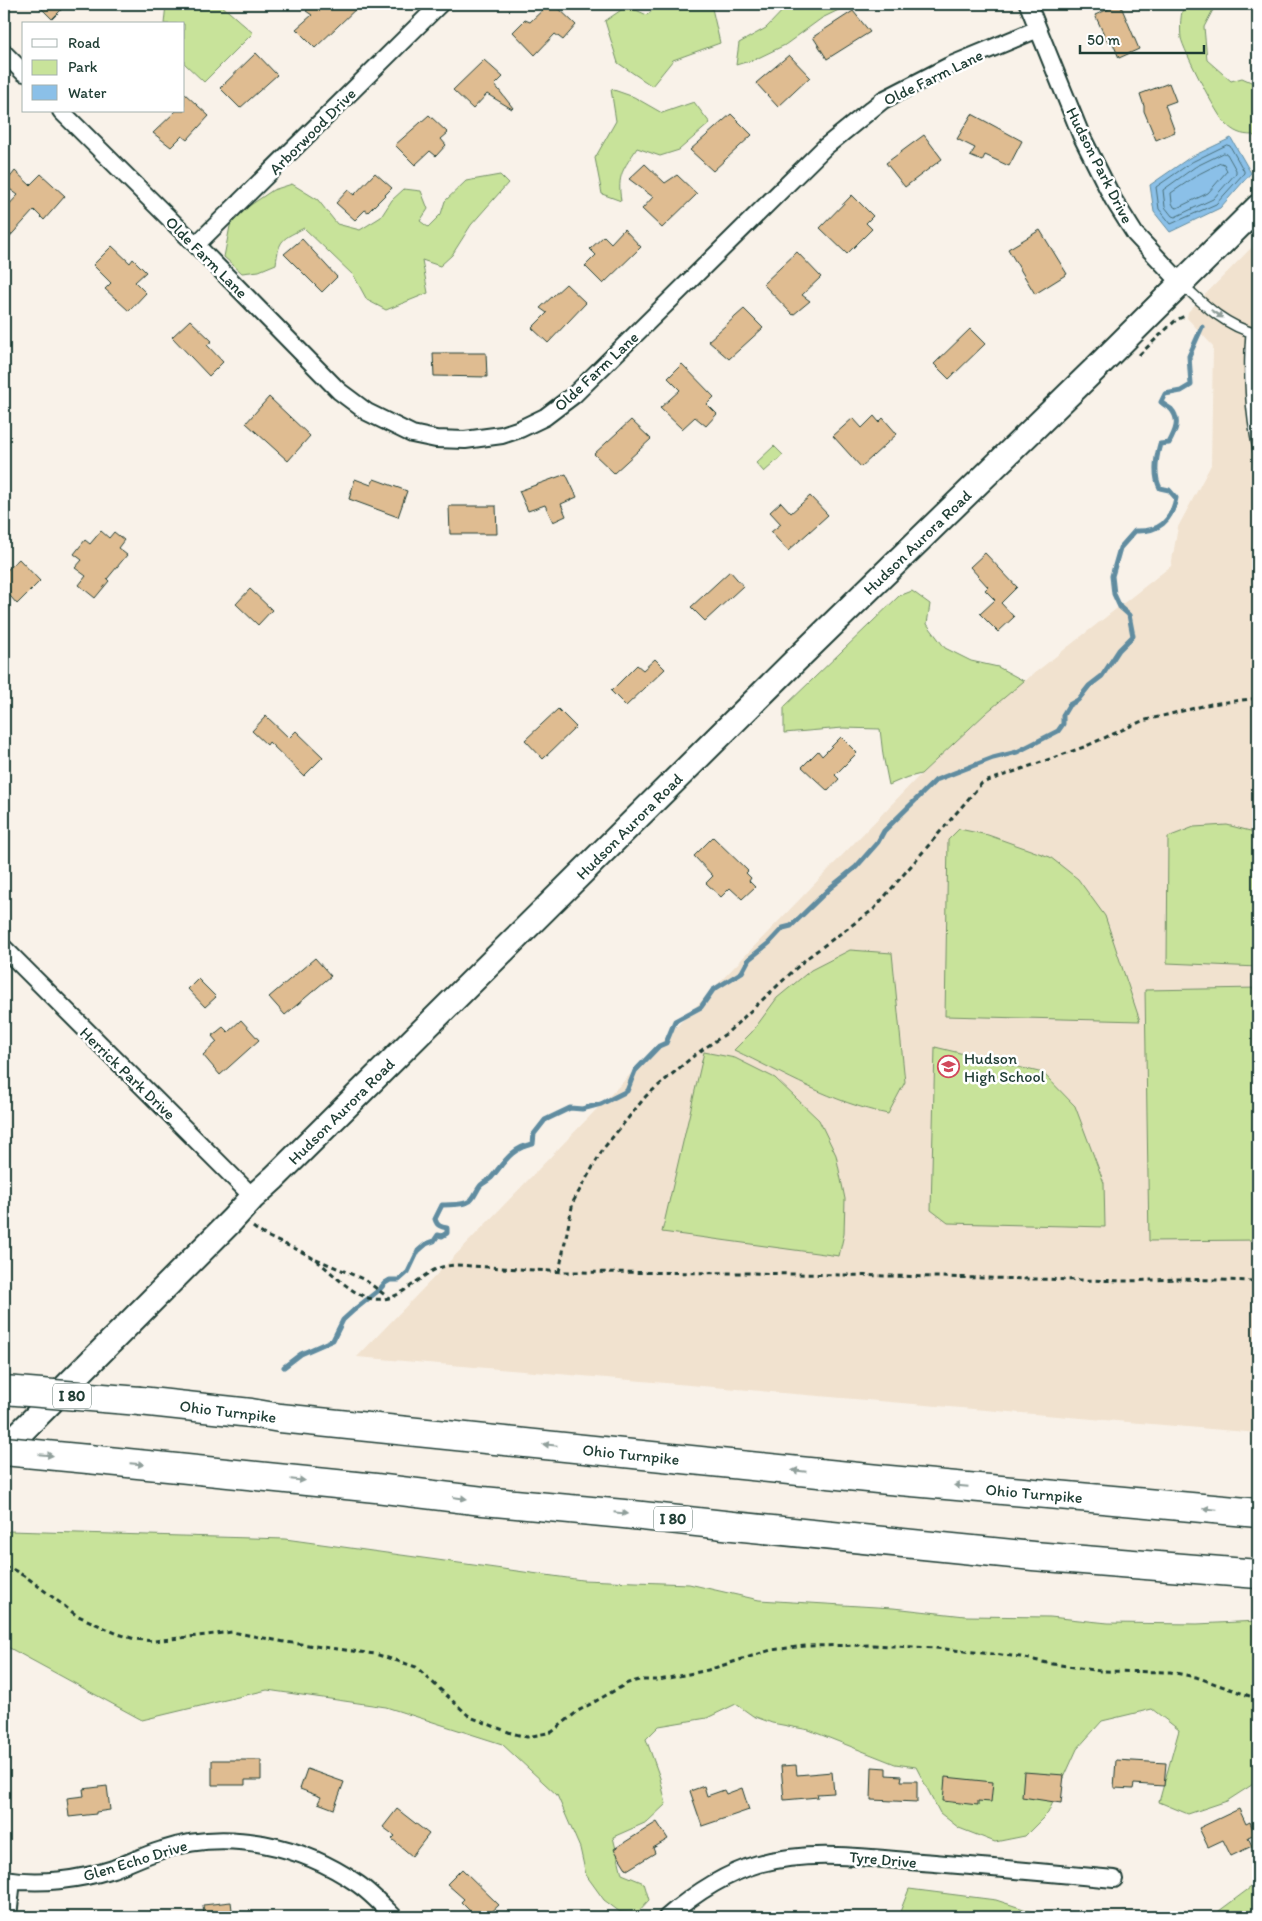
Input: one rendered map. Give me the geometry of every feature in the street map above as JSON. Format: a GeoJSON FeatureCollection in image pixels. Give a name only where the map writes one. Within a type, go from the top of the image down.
{"type":"FeatureCollection","features":[{"type":"Feature","properties":{"kind":"highway","name":"Ohio Turnpike"},"geometry":{"type":"LineString","coordinates":[[4,1390],[251,1413],[280,1418],[878,1479],[1258,1513]]}},
{"type":"Feature","properties":{"kind":"highway","name":"I 80"},"geometry":{"type":"LineString","coordinates":[[4,1450],[357,1486],[483,1501],[1033,1556],[1258,1574]]}},
{"type":"Feature","properties":{"kind":"street","name":"Arborwood Drive"},"geometry":{"type":"LineString","coordinates":[[196,244],[427,10],[440,4]]}},
{"type":"Feature","properties":{"kind":"street","name":"Hudson Park Drive"},"geometry":{"type":"LineString","coordinates":[[1028,4],[1081,135],[1113,199],[1135,234],[1182,284]]}},
{"type":"Feature","properties":{"kind":"street","name":"Olde Farm Lane"},"geometry":{"type":"LineString","coordinates":[[62,112],[196,244],[339,391],[367,412],[412,434],[465,440],[502,435],[520,429],[545,418],[574,395],[825,147],[882,100],[949,66],[1038,29]]}},
{"type":"Feature","properties":{"kind":"street"},"geometry":{"type":"LineString","coordinates":[[4,52],[22,71]]}},
{"type":"Feature","properties":{"kind":"street","name":"Hudson Aurora Road"},"geometry":{"type":"LineString","coordinates":[[4,1450],[226,1227],[253,1197],[796,660],[1182,284],[1258,207]]}},
{"type":"Feature","properties":{"kind":"street","name":"Herrick Park Drive"},"geometry":{"type":"LineString","coordinates":[[4,948],[253,1197]]}},
{"type":"Feature","properties":{"kind":"street","name":"Glen Echo Drive"},"geometry":{"type":"LineString","coordinates":[[8,1879],[48,1881],[83,1877],[181,1845],[218,1840],[241,1841],[284,1849],[313,1859],[340,1872],[374,1897],[394,1917]]}},
{"type":"Feature","properties":{"kind":"street","name":"Tyre Drive"},"geometry":{"type":"LineString","coordinates":[[667,1917],[705,1888],[729,1875],[757,1864],[813,1854],[1114,1879]]}},
{"type":"Feature","properties":{"kind":"street"},"geometry":{"type":"LineString","coordinates":[[8,1879],[8,1917]]}},
{"type":"Feature","properties":{"kind":"lane"},"geometry":{"type":"LineString","coordinates":[[1182,284],[1207,308],[1230,323],[1255,333],[1250,381],[1253,425],[1258,450]]}},
{"type":"Feature","properties":{"kind":"path"},"geometry":{"type":"LineString","coordinates":[[559,1272],[573,1202],[603,1149],[646,1096],[696,1054],[727,1033],[807,958],[874,909],[982,783],[1084,747],[1142,721],[1210,704],[1258,698]]}},
{"type":"Feature","properties":{"kind":"path"},"geometry":{"type":"LineString","coordinates":[[251,1225],[269,1238],[298,1249],[325,1266],[348,1287],[376,1300],[389,1298],[404,1292],[441,1267],[474,1265],[559,1272],[748,1273],[1128,1281],[1177,1279],[1258,1281]]}},
{"type":"Feature","properties":{"kind":"path"},"geometry":{"type":"LineString","coordinates":[[311,1257],[365,1280],[389,1298]]}},
{"type":"Feature","properties":{"kind":"path"},"geometry":{"type":"LineString","coordinates":[[4,1567],[14,1570],[29,1579],[76,1615],[118,1634],[135,1639],[154,1641],[182,1639],[232,1632],[285,1642],[375,1654],[398,1661],[416,1667],[470,1717],[487,1725],[527,1737],[552,1732],[578,1711],[628,1683],[639,1680],[659,1680],[708,1670],[771,1650],[806,1646],[872,1644],[936,1648],[1022,1657],[1046,1663],[1100,1671],[1170,1672],[1196,1678],[1258,1699]]}},
{"type":"Feature","properties":{"kind":"shaded area","name":"Hudson High School"},"geometry":{"type":"Polygon","coordinates":[[[1258,241],[1258,1433],[357,1357],[918,777],[1000,700],[1171,566],[1178,527],[1211,465],[1213,346],[1187,318],[1188,312],[1258,241]]]}},
{"type":"Feature","properties":{"kind":"green space"},"geometry":{"type":"Polygon","coordinates":[[[166,4],[220,4],[253,33],[204,82],[185,64],[185,22],[164,22],[166,4]]]}},
{"type":"Feature","properties":{"kind":"green space"},"geometry":{"type":"Polygon","coordinates":[[[659,4],[711,4],[720,43],[673,60],[652,86],[618,63],[605,21],[627,6],[647,15],[659,4]]]}},
{"type":"Feature","properties":{"kind":"green space"},"geometry":{"type":"Polygon","coordinates":[[[789,4],[851,4],[822,18],[785,45],[756,59],[736,65],[739,43],[766,28],[789,4]]]}},
{"type":"Feature","properties":{"kind":"green space"},"geometry":{"type":"Polygon","coordinates":[[[1185,4],[1222,4],[1215,6],[1204,27],[1207,60],[1231,81],[1242,78],[1258,85],[1258,141],[1253,135],[1241,134],[1229,127],[1208,96],[1181,38],[1181,16],[1185,4]]]}},
{"type":"Feature","properties":{"kind":"green space"},"geometry":{"type":"Polygon","coordinates":[[[611,89],[634,97],[662,113],[694,102],[710,123],[679,150],[660,156],[637,148],[622,173],[620,184],[621,201],[602,194],[595,158],[616,121],[611,89]]]}},
{"type":"Feature","properties":{"kind":"green space"},"geometry":{"type":"Polygon","coordinates":[[[500,175],[508,183],[471,225],[452,255],[440,266],[422,260],[428,293],[386,310],[367,300],[354,276],[304,228],[283,240],[276,264],[259,271],[242,273],[224,257],[231,221],[246,208],[273,190],[292,184],[318,200],[337,224],[360,230],[381,217],[392,200],[404,189],[421,191],[428,209],[420,221],[428,227],[441,214],[445,201],[466,181],[500,175]]]}},
{"type":"Feature","properties":{"kind":"green space"},"geometry":{"type":"Polygon","coordinates":[[[774,446],[783,455],[764,472],[756,463],[774,446]]]}},
{"type":"Feature","properties":{"kind":"green space"},"geometry":{"type":"Polygon","coordinates":[[[912,591],[930,604],[927,624],[945,648],[971,661],[998,667],[1024,681],[986,713],[921,774],[889,785],[880,729],[843,728],[784,733],[784,707],[899,596],[912,591]]]}},
{"type":"Feature","properties":{"kind":"green space"},"geometry":{"type":"Polygon","coordinates":[[[1227,825],[1258,833],[1258,967],[1167,963],[1168,837],[1194,827],[1227,825]]]}},
{"type":"Feature","properties":{"kind":"green space"},"geometry":{"type":"Polygon","coordinates":[[[959,829],[988,835],[1050,857],[1078,879],[1105,916],[1140,1021],[945,1016],[948,840],[959,829]]]}},
{"type":"Feature","properties":{"kind":"green space"},"geometry":{"type":"Polygon","coordinates":[[[850,950],[892,953],[905,1082],[888,1114],[848,1103],[828,1095],[734,1050],[752,1032],[777,998],[811,970],[850,950]]]}},
{"type":"Feature","properties":{"kind":"green space"},"geometry":{"type":"Polygon","coordinates":[[[1258,988],[1258,1240],[1149,1241],[1145,990],[1258,988]]]}},
{"type":"Feature","properties":{"kind":"green space"},"geometry":{"type":"Polygon","coordinates":[[[935,1047],[1043,1073],[1075,1106],[1104,1183],[1105,1227],[948,1223],[931,1210],[935,1047]]]}},
{"type":"Feature","properties":{"kind":"green space"},"geometry":{"type":"Polygon","coordinates":[[[704,1052],[735,1058],[775,1078],[819,1120],[836,1155],[845,1199],[844,1234],[839,1256],[662,1232],[704,1052]]]}},
{"type":"Feature","properties":{"kind":"green space"},"geometry":{"type":"Polygon","coordinates":[[[9,1531],[285,1539],[582,1580],[689,1584],[759,1600],[893,1608],[965,1616],[1050,1617],[1108,1623],[1197,1624],[1258,1621],[1258,1781],[1227,1801],[1188,1814],[1159,1802],[1179,1730],[1152,1709],[1102,1721],[1077,1749],[1048,1813],[1025,1836],[995,1842],[959,1828],[940,1813],[916,1767],[895,1764],[809,1730],[772,1723],[753,1716],[736,1704],[707,1718],[659,1726],[646,1739],[660,1778],[666,1804],[647,1822],[613,1837],[622,1874],[644,1883],[649,1900],[636,1914],[620,1912],[604,1900],[586,1875],[580,1848],[557,1795],[502,1744],[386,1707],[267,1690],[142,1720],[4,1645],[4,1535],[9,1531]]]}},
{"type":"Feature","properties":{"kind":"green space"},"geometry":{"type":"Polygon","coordinates":[[[1258,1882],[1258,1917],[1211,1917],[1258,1882]]]}},
{"type":"Feature","properties":{"kind":"green space"},"geometry":{"type":"Polygon","coordinates":[[[909,1889],[996,1900],[1036,1913],[1041,1917],[898,1917],[909,1889]]]}},
{"type":"Feature","properties":{"kind":"water"},"geometry":{"type":"Polygon","coordinates":[[[1231,138],[1251,173],[1220,208],[1170,232],[1154,212],[1150,185],[1189,158],[1231,138]]]}},
{"type":"Feature","properties":{"kind":"building"},"geometry":{"type":"Polygon","coordinates":[[[37,4],[67,4],[52,19],[37,4]]]}},
{"type":"Feature","properties":{"kind":"building"},"geometry":{"type":"Polygon","coordinates":[[[314,4],[361,4],[315,48],[296,29],[312,15],[306,11],[314,4]]]}},
{"type":"Feature","properties":{"kind":"building"},"geometry":{"type":"Polygon","coordinates":[[[549,4],[554,4],[576,25],[563,40],[555,34],[535,55],[513,32],[525,20],[530,22],[549,4]]]}},
{"type":"Feature","properties":{"kind":"building"},"geometry":{"type":"Polygon","coordinates":[[[1120,4],[1139,49],[1119,58],[1112,41],[1108,43],[1095,15],[1120,4]]]}},
{"type":"Feature","properties":{"kind":"building"},"geometry":{"type":"Polygon","coordinates":[[[853,11],[870,32],[827,59],[813,37],[853,11]]]}},
{"type":"Feature","properties":{"kind":"building"},"geometry":{"type":"Polygon","coordinates":[[[256,53],[277,75],[240,108],[220,88],[256,53]]]}},
{"type":"Feature","properties":{"kind":"building"},"geometry":{"type":"Polygon","coordinates":[[[789,55],[810,77],[778,107],[756,83],[789,55]]]}},
{"type":"Feature","properties":{"kind":"building"},"geometry":{"type":"Polygon","coordinates":[[[484,60],[503,77],[495,85],[512,109],[487,94],[473,109],[453,90],[484,60]]]}},
{"type":"Feature","properties":{"kind":"building"},"geometry":{"type":"Polygon","coordinates":[[[1169,83],[1176,101],[1165,105],[1175,132],[1156,140],[1144,111],[1140,94],[1169,83]]]}},
{"type":"Feature","properties":{"kind":"building"},"geometry":{"type":"Polygon","coordinates":[[[185,94],[209,116],[187,140],[182,136],[171,147],[153,133],[175,112],[185,112],[185,94]]]}},
{"type":"Feature","properties":{"kind":"building"},"geometry":{"type":"Polygon","coordinates":[[[731,114],[752,135],[713,171],[690,150],[731,114]]]}},
{"type":"Feature","properties":{"kind":"building"},"geometry":{"type":"Polygon","coordinates":[[[972,114],[1022,141],[1009,166],[985,155],[982,161],[970,156],[975,148],[957,139],[972,114]]]}},
{"type":"Feature","properties":{"kind":"building"},"geometry":{"type":"Polygon","coordinates":[[[429,115],[448,133],[441,139],[446,145],[436,156],[430,151],[415,165],[395,145],[429,115]]]}},
{"type":"Feature","properties":{"kind":"building"},"geometry":{"type":"Polygon","coordinates":[[[924,135],[942,159],[905,187],[886,163],[924,135]]]}},
{"type":"Feature","properties":{"kind":"building"},"geometry":{"type":"Polygon","coordinates":[[[645,164],[665,183],[677,175],[697,194],[662,228],[642,209],[653,197],[629,179],[645,164]]]}},
{"type":"Feature","properties":{"kind":"building"},"geometry":{"type":"Polygon","coordinates":[[[15,171],[30,185],[41,174],[65,196],[44,220],[34,210],[4,243],[4,210],[18,195],[4,185],[15,171]]]}},
{"type":"Feature","properties":{"kind":"building"},"geometry":{"type":"Polygon","coordinates":[[[375,173],[392,188],[368,212],[365,210],[355,220],[336,203],[348,190],[354,195],[375,173]]]}},
{"type":"Feature","properties":{"kind":"building"},"geometry":{"type":"Polygon","coordinates":[[[852,195],[873,216],[866,223],[872,229],[847,254],[820,228],[852,195]]]}},
{"type":"Feature","properties":{"kind":"building"},"geometry":{"type":"Polygon","coordinates":[[[624,229],[641,247],[603,284],[585,266],[596,255],[590,249],[604,236],[611,243],[624,229]]]}},
{"type":"Feature","properties":{"kind":"building"},"geometry":{"type":"Polygon","coordinates":[[[1040,230],[1067,274],[1035,294],[1008,249],[1040,230]]]}},
{"type":"Feature","properties":{"kind":"building"},"geometry":{"type":"Polygon","coordinates":[[[302,239],[337,277],[322,292],[284,254],[302,239]]]}},
{"type":"Feature","properties":{"kind":"building"},"geometry":{"type":"Polygon","coordinates":[[[112,246],[130,263],[133,259],[146,272],[135,282],[146,293],[129,311],[105,289],[111,283],[93,265],[112,246]]]}},
{"type":"Feature","properties":{"kind":"building"},"geometry":{"type":"Polygon","coordinates":[[[797,252],[821,277],[802,295],[810,301],[793,315],[763,284],[797,252]]]}},
{"type":"Feature","properties":{"kind":"building"},"geometry":{"type":"Polygon","coordinates":[[[566,284],[586,303],[548,343],[532,328],[547,313],[540,308],[566,284]]]}},
{"type":"Feature","properties":{"kind":"building"},"geometry":{"type":"Polygon","coordinates":[[[744,309],[763,328],[729,359],[708,341],[744,309]]]}},
{"type":"Feature","properties":{"kind":"building"},"geometry":{"type":"Polygon","coordinates":[[[190,320],[212,341],[207,345],[223,362],[209,376],[172,337],[190,320]]]}},
{"type":"Feature","properties":{"kind":"building"},"geometry":{"type":"Polygon","coordinates":[[[970,329],[985,344],[949,379],[934,364],[970,329]]]}},
{"type":"Feature","properties":{"kind":"building"},"geometry":{"type":"Polygon","coordinates":[[[433,353],[486,353],[487,377],[434,376],[433,353]]]}},
{"type":"Feature","properties":{"kind":"building"},"geometry":{"type":"Polygon","coordinates":[[[682,364],[714,397],[707,404],[717,414],[706,426],[695,417],[682,429],[660,408],[680,390],[668,378],[682,364]]]}},
{"type":"Feature","properties":{"kind":"building"},"geometry":{"type":"Polygon","coordinates":[[[269,397],[310,436],[288,461],[246,423],[269,397]]]}},
{"type":"Feature","properties":{"kind":"building"},"geometry":{"type":"Polygon","coordinates":[[[874,416],[879,422],[883,418],[897,434],[861,467],[833,436],[853,418],[862,428],[874,416]]]}},
{"type":"Feature","properties":{"kind":"building"},"geometry":{"type":"Polygon","coordinates":[[[631,420],[651,439],[614,473],[594,454],[631,420]]]}},
{"type":"Feature","properties":{"kind":"building"},"geometry":{"type":"Polygon","coordinates":[[[566,474],[577,497],[561,504],[566,516],[553,522],[545,505],[528,511],[519,491],[566,474]]]}},
{"type":"Feature","properties":{"kind":"building"},"geometry":{"type":"Polygon","coordinates":[[[355,479],[371,485],[374,479],[407,491],[398,517],[349,499],[355,479]]]}},
{"type":"Feature","properties":{"kind":"building"},"geometry":{"type":"Polygon","coordinates":[[[810,496],[828,515],[788,551],[771,532],[781,524],[770,512],[781,502],[791,513],[810,496]]]}},
{"type":"Feature","properties":{"kind":"building"},"geometry":{"type":"Polygon","coordinates":[[[449,506],[496,506],[497,534],[450,534],[449,506]]]}},
{"type":"Feature","properties":{"kind":"building"},"geometry":{"type":"Polygon","coordinates":[[[101,531],[109,538],[114,532],[124,540],[118,548],[127,555],[107,579],[109,581],[95,598],[79,585],[86,576],[75,568],[82,560],[74,554],[85,540],[90,544],[101,531]]]}},
{"type":"Feature","properties":{"kind":"building"},"geometry":{"type":"Polygon","coordinates":[[[985,553],[1017,587],[1001,603],[1014,617],[998,632],[980,614],[995,600],[985,590],[988,587],[970,567],[985,553]]]}},
{"type":"Feature","properties":{"kind":"building"},"geometry":{"type":"Polygon","coordinates":[[[19,559],[40,581],[17,604],[4,589],[4,573],[19,559]]]}},
{"type":"Feature","properties":{"kind":"building"},"geometry":{"type":"Polygon","coordinates":[[[730,571],[743,586],[705,621],[691,607],[730,571]]]}},
{"type":"Feature","properties":{"kind":"building"},"geometry":{"type":"Polygon","coordinates":[[[250,589],[272,610],[258,625],[236,604],[250,589]]]}},
{"type":"Feature","properties":{"kind":"building"},"geometry":{"type":"Polygon","coordinates":[[[655,659],[665,669],[626,706],[611,691],[637,665],[643,670],[655,659]]]}},
{"type":"Feature","properties":{"kind":"building"},"geometry":{"type":"Polygon","coordinates":[[[558,709],[576,727],[543,759],[525,740],[558,709]]]}},
{"type":"Feature","properties":{"kind":"building"},"geometry":{"type":"Polygon","coordinates":[[[266,716],[289,738],[296,731],[323,757],[304,776],[269,742],[267,745],[252,731],[266,716]]]}},
{"type":"Feature","properties":{"kind":"building"},"geometry":{"type":"Polygon","coordinates":[[[841,737],[857,753],[835,775],[839,779],[828,791],[802,767],[818,751],[822,756],[841,737]]]}},
{"type":"Feature","properties":{"kind":"building"},"geometry":{"type":"Polygon","coordinates":[[[713,837],[748,871],[746,873],[751,878],[749,881],[755,887],[742,899],[730,888],[721,897],[706,883],[713,876],[694,856],[713,837]]]}},
{"type":"Feature","properties":{"kind":"building"},"geometry":{"type":"Polygon","coordinates":[[[315,958],[331,976],[285,1015],[269,997],[315,958]]]}},
{"type":"Feature","properties":{"kind":"building"},"geometry":{"type":"Polygon","coordinates":[[[198,979],[216,997],[205,1007],[188,989],[198,979]]]}},
{"type":"Feature","properties":{"kind":"building"},"geometry":{"type":"Polygon","coordinates":[[[241,1020],[259,1040],[220,1075],[203,1055],[217,1042],[212,1036],[223,1027],[228,1032],[241,1020]]]}},
{"type":"Feature","properties":{"kind":"building"},"geometry":{"type":"Polygon","coordinates":[[[212,1760],[261,1760],[261,1780],[245,1780],[245,1785],[212,1785],[212,1760]]]}},
{"type":"Feature","properties":{"kind":"building"},"geometry":{"type":"Polygon","coordinates":[[[1116,1760],[1166,1763],[1164,1786],[1134,1784],[1133,1789],[1114,1788],[1116,1760]]]}},
{"type":"Feature","properties":{"kind":"building"},"geometry":{"type":"Polygon","coordinates":[[[796,1765],[797,1775],[832,1772],[834,1793],[817,1794],[818,1797],[784,1800],[781,1766],[796,1765]]]}},
{"type":"Feature","properties":{"kind":"building"},"geometry":{"type":"Polygon","coordinates":[[[872,1767],[886,1768],[886,1775],[902,1776],[901,1781],[917,1781],[917,1802],[871,1800],[872,1767]]]}},
{"type":"Feature","properties":{"kind":"building"},"geometry":{"type":"Polygon","coordinates":[[[307,1769],[344,1782],[334,1809],[318,1803],[321,1797],[300,1789],[307,1769]]]}},
{"type":"Feature","properties":{"kind":"building"},"geometry":{"type":"Polygon","coordinates":[[[1024,1772],[1064,1775],[1061,1803],[1022,1797],[1024,1772]]]}},
{"type":"Feature","properties":{"kind":"building"},"geometry":{"type":"Polygon","coordinates":[[[945,1777],[993,1782],[991,1802],[978,1801],[978,1805],[943,1801],[945,1777]]]}},
{"type":"Feature","properties":{"kind":"building"},"geometry":{"type":"Polygon","coordinates":[[[107,1786],[110,1810],[96,1812],[96,1814],[69,1817],[67,1798],[84,1796],[83,1789],[107,1786]]]}},
{"type":"Feature","properties":{"kind":"building"},"geometry":{"type":"Polygon","coordinates":[[[704,1786],[707,1796],[724,1790],[726,1794],[742,1788],[749,1810],[702,1826],[690,1791],[704,1786]]]}},
{"type":"Feature","properties":{"kind":"building"},"geometry":{"type":"Polygon","coordinates":[[[397,1809],[429,1834],[412,1856],[392,1839],[395,1836],[383,1827],[397,1809]]]}},
{"type":"Feature","properties":{"kind":"building"},"geometry":{"type":"Polygon","coordinates":[[[1239,1809],[1246,1824],[1250,1822],[1255,1834],[1248,1837],[1252,1846],[1231,1856],[1223,1840],[1208,1847],[1199,1828],[1239,1809]]]}},
{"type":"Feature","properties":{"kind":"building"},"geometry":{"type":"Polygon","coordinates":[[[657,1822],[668,1839],[653,1848],[655,1853],[627,1870],[614,1849],[657,1822]]]}},
{"type":"Feature","properties":{"kind":"building"},"geometry":{"type":"Polygon","coordinates":[[[462,1869],[499,1905],[486,1917],[476,1917],[461,1902],[464,1899],[447,1884],[462,1869]]]}},
{"type":"Feature","properties":{"kind":"building"},"geometry":{"type":"Polygon","coordinates":[[[231,1902],[233,1917],[204,1917],[203,1905],[231,1902]]]}},
{"type":"Feature","properties":{"kind":"waterway"},"geometry":{"type":"LineString","coordinates":[[284,1367],[301,1354],[333,1340],[343,1320],[354,1310],[385,1283],[390,1280],[399,1280],[408,1272],[418,1251],[426,1244],[434,1241],[438,1235],[442,1236],[447,1233],[447,1228],[440,1226],[435,1219],[442,1205],[460,1204],[470,1201],[481,1185],[491,1178],[514,1152],[533,1144],[534,1134],[545,1120],[570,1108],[582,1109],[601,1104],[627,1091],[635,1071],[659,1046],[666,1043],[675,1021],[701,1007],[713,990],[742,972],[749,959],[769,943],[783,928],[791,926],[830,888],[856,867],[878,842],[884,831],[936,780],[993,758],[1017,752],[1058,731],[1063,724],[1063,715],[1069,705],[1078,700],[1089,686],[1102,676],[1119,650],[1133,636],[1129,615],[1120,607],[1114,594],[1112,576],[1120,548],[1135,531],[1151,530],[1163,524],[1174,506],[1176,498],[1169,490],[1160,488],[1156,478],[1156,461],[1160,444],[1169,443],[1175,430],[1176,422],[1174,413],[1161,402],[1165,394],[1181,391],[1191,385],[1189,356],[1202,327]]}},
{"type":"Feature","properties":{"kind":"place","name":"Hudson High School"},"geometry":{"type":"Point","coordinates":[948,1067]}}]}
